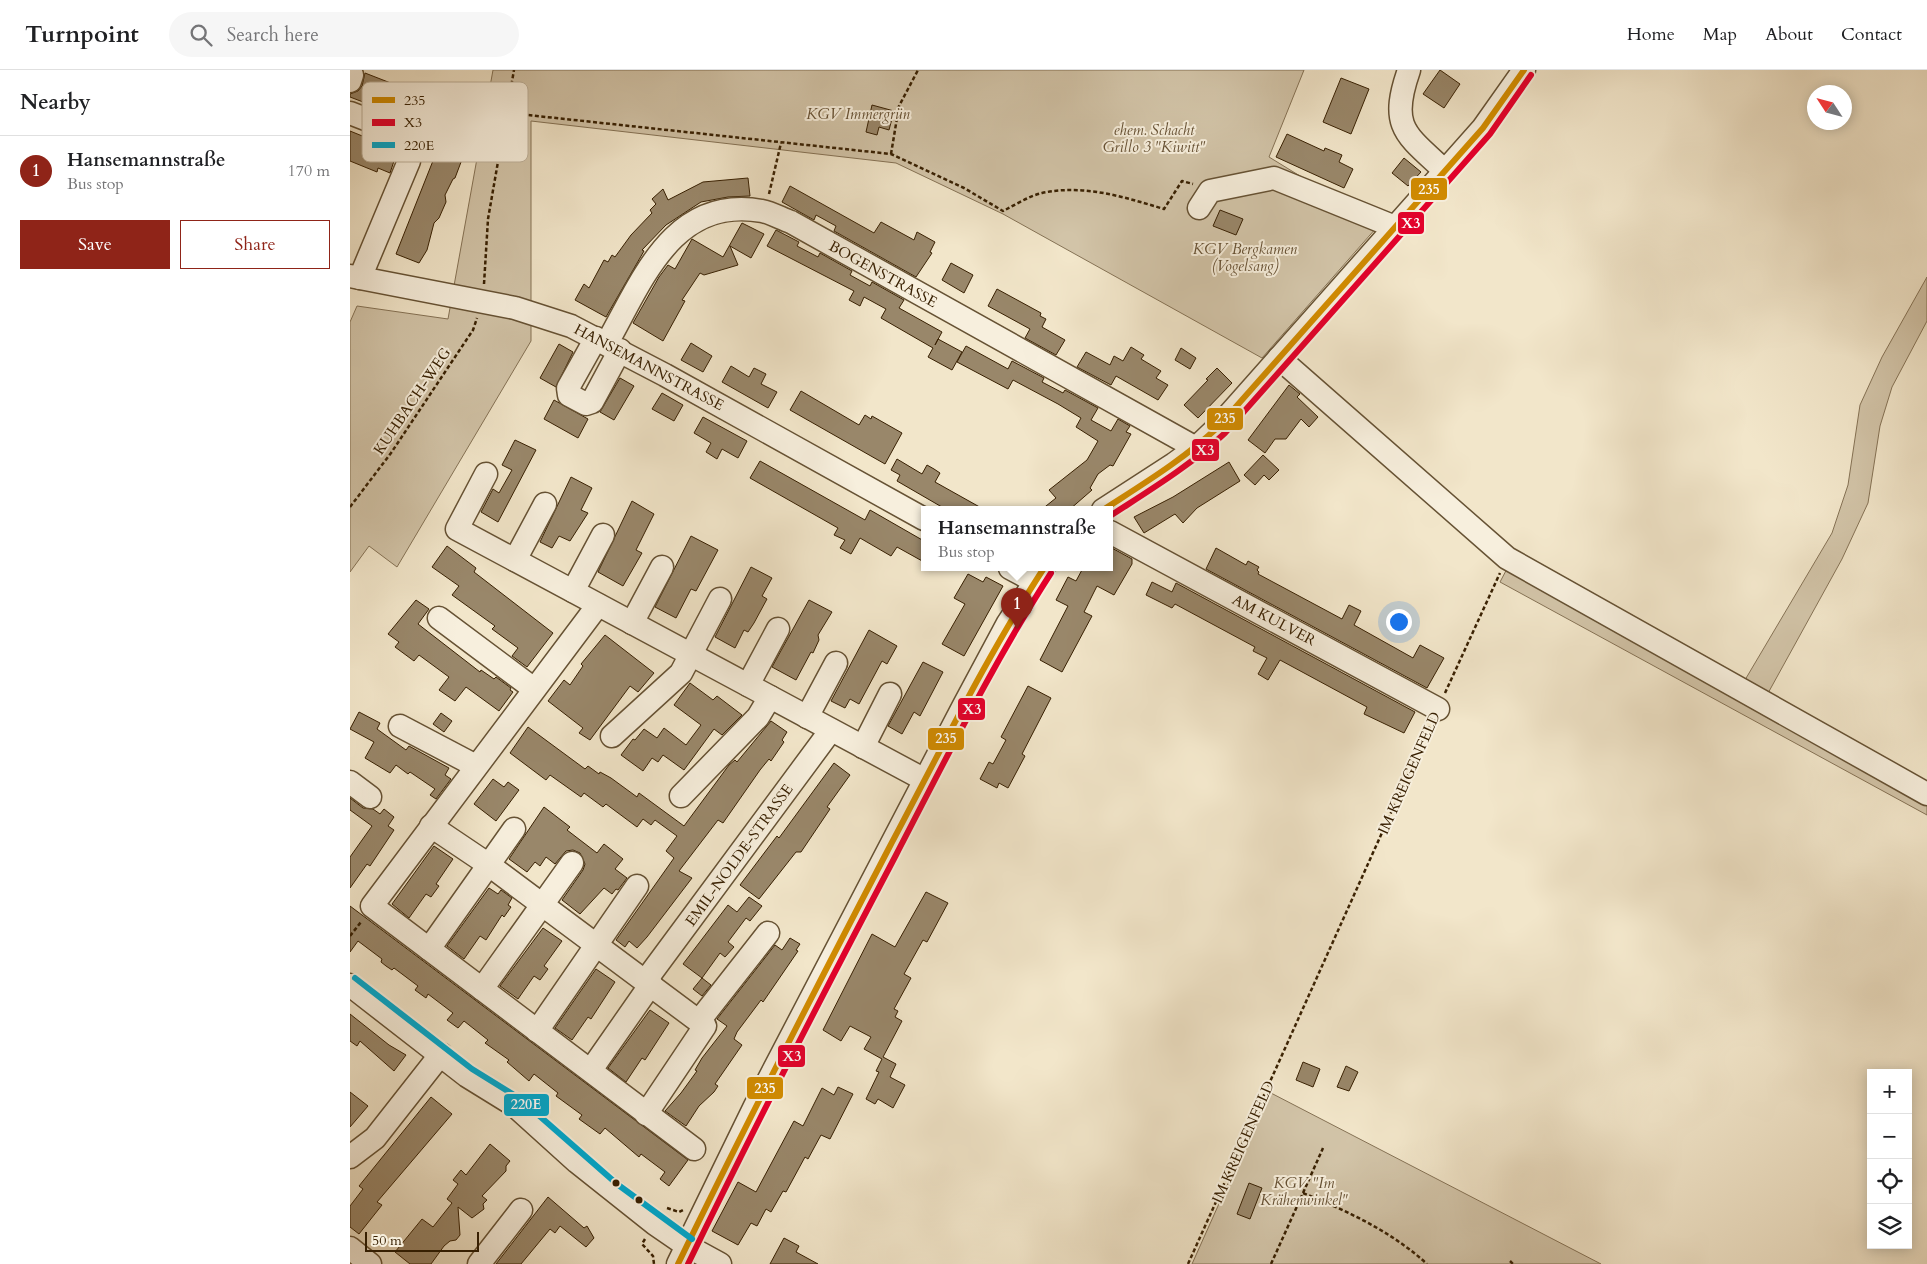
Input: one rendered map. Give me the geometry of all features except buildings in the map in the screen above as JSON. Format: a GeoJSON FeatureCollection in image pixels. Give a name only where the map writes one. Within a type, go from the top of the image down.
{"type":"FeatureCollection","features":[{"type":"Feature","properties":{"kind":"street"},"geometry":{"type":"LineString","coordinates":[[1409,70],[1399,104],[1399,115],[1403,126],[1415,144],[1445,171]]}},
{"type":"Feature","properties":{"kind":"street"},"geometry":{"type":"LineString","coordinates":[[1109,506],[1196,448],[1279,358],[1483,128],[1524,70]]}},
{"type":"Feature","properties":{"kind":"street"},"geometry":{"type":"LineString","coordinates":[[350,113],[362,118]]}},
{"type":"Feature","properties":{"kind":"street"},"geometry":{"type":"LineString","coordinates":[[355,276],[409,162]]}},
{"type":"Feature","properties":{"kind":"street"},"geometry":{"type":"LineString","coordinates":[[1205,199],[1274,178],[1395,227]]}},
{"type":"Feature","properties":{"kind":"street","name":"BOGENSTRASSE"},"geometry":{"type":"LineString","coordinates":[[608,344],[655,257],[669,239],[687,225],[712,214],[737,210],[763,212],[791,222],[1196,448]]}},
{"type":"Feature","properties":{"kind":"street","name":"HANSEMANNSTRASSE"},"geometry":{"type":"LineString","coordinates":[[355,276],[516,308],[571,326],[608,344],[921,517]]}},
{"type":"Feature","properties":{"kind":"street"},"geometry":{"type":"LineString","coordinates":[[1279,358],[1507,558],[1927,794]]}},
{"type":"Feature","properties":{"kind":"street"},"geometry":{"type":"LineString","coordinates":[[486,474],[457,529],[925,780]]}},
{"type":"Feature","properties":{"kind":"street"},"geometry":{"type":"LineString","coordinates":[[515,560],[545,504]]}},
{"type":"Feature","properties":{"kind":"street","name":"AM KULVER"},"geometry":{"type":"LineString","coordinates":[[1113,534],[1438,709]]}},
{"type":"Feature","properties":{"kind":"street"},"geometry":{"type":"LineString","coordinates":[[573,591],[603,535]]}},
{"type":"Feature","properties":{"kind":"street"},"geometry":{"type":"LineString","coordinates":[[632,623],[662,567]]}},
{"type":"Feature","properties":{"kind":"street"},"geometry":{"type":"LineString","coordinates":[[682,1255],[755,1106],[925,780],[1008,623],[1039,575],[1022,571]]}},
{"type":"Feature","properties":{"kind":"street"},"geometry":{"type":"LineString","coordinates":[[612,736],[681,673],[720,599]]}},
{"type":"Feature","properties":{"kind":"street"},"geometry":{"type":"LineString","coordinates":[[598,605],[372,906],[694,1149]]}},
{"type":"Feature","properties":{"kind":"street"},"geometry":{"type":"LineString","coordinates":[[439,618],[534,689]]}},
{"type":"Feature","properties":{"kind":"street"},"geometry":{"type":"LineString","coordinates":[[748,686],[778,629]]}},
{"type":"Feature","properties":{"kind":"street"},"geometry":{"type":"LineString","coordinates":[[807,717],[836,663]]}},
{"type":"Feature","properties":{"kind":"street"},"geometry":{"type":"LineString","coordinates":[[864,747],[890,694]]}},
{"type":"Feature","properties":{"kind":"street"},"geometry":{"type":"LineString","coordinates":[[681,796],[758,717],[770,697]]}},
{"type":"Feature","properties":{"kind":"street"},"geometry":{"type":"LineString","coordinates":[[400,726],[476,766]]}},
{"type":"Feature","properties":{"kind":"street","name":"EMIL-NOLDE-STRASSE"},"geometry":{"type":"LineString","coordinates":[[591,1070],[648,982],[831,730]]}},
{"type":"Feature","properties":{"kind":"street"},"geometry":{"type":"LineString","coordinates":[[350,782],[370,797]]}},
{"type":"Feature","properties":{"kind":"street"},"geometry":{"type":"LineString","coordinates":[[431,826],[488,865],[706,1026],[646,1114]]}},
{"type":"Feature","properties":{"kind":"street"},"geometry":{"type":"LineString","coordinates":[[429,949],[514,829]]}},
{"type":"Feature","properties":{"kind":"street"},"geometry":{"type":"LineString","coordinates":[[482,989],[572,863]]}},
{"type":"Feature","properties":{"kind":"street"},"geometry":{"type":"LineString","coordinates":[[537,1031],[637,886]]}},
{"type":"Feature","properties":{"kind":"street"},"geometry":{"type":"LineString","coordinates":[[699,1021],[768,933]]}},
{"type":"Feature","properties":{"kind":"street"},"geometry":{"type":"LineString","coordinates":[[350,985],[467,1076],[514,1105],[682,1255],[720,1264]]}},
{"type":"Feature","properties":{"kind":"street"},"geometry":{"type":"LineString","coordinates":[[350,1157],[375,1138],[441,1054]]}},
{"type":"Feature","properties":{"kind":"street"},"geometry":{"type":"LineString","coordinates":[[479,1264],[522,1210]]}},
{"type":"Feature","properties":{"kind":"path"},"geometry":{"type":"LineString","coordinates":[[891,154],[899,106],[918,70]]}},
{"type":"Feature","properties":{"kind":"path"},"geometry":{"type":"LineString","coordinates":[[528,115],[780,144],[891,154],[964,188],[1003,211],[1040,194],[1072,189],[1115,194],[1164,210],[1182,181],[1205,199]]}},
{"type":"Feature","properties":{"kind":"path"},"geometry":{"type":"LineString","coordinates":[[763,212],[774,180],[780,144]]}},
{"type":"Feature","properties":{"kind":"path"},"geometry":{"type":"LineString","coordinates":[[484,276],[488,219],[499,162]]}},
{"type":"Feature","properties":{"kind":"path","name":"KUHBACH-WEG"},"geometry":{"type":"LineString","coordinates":[[350,507],[391,453],[473,330]]}},
{"type":"Feature","properties":{"kind":"path","name":"IM KREIGENFELD"},"geometry":{"type":"LineString","coordinates":[[1188,1264],[1507,558]]}},
{"type":"Feature","properties":{"kind":"path"},"geometry":{"type":"LineString","coordinates":[[1272,1264],[1323,1148]]}},
{"type":"Feature","properties":{"kind":"path"},"geometry":{"type":"LineString","coordinates":[[1303,1192],[1357,1216],[1412,1251],[1427,1264]]}},
{"type":"Feature","properties":{"kind":"path"},"geometry":{"type":"LineString","coordinates":[[1510,1261],[1513,1264]]}},
{"type":"Feature","properties":{"kind":"green space"},"geometry":{"type":"Polygon","coordinates":[[[493,70],[1304,70],[1269,157],[1331,195],[1377,227],[1262,358],[1003,214],[896,163],[531,121],[531,341],[397,567],[369,546],[350,572],[350,322],[357,306],[448,319],[476,162],[528,162],[528,82],[491,82],[493,70]]]}},
{"type":"Feature","properties":{"kind":"green space"},"geometry":{"type":"Polygon","coordinates":[[[1927,277],[1927,321],[1892,387],[1880,426],[1868,503],[1842,559],[1767,695],[1742,685],[1832,533],[1848,485],[1860,405],[1882,357],[1927,277]]]}},
{"type":"Feature","properties":{"kind":"green space"},"geometry":{"type":"Polygon","coordinates":[[[1509,565],[1927,799],[1927,815],[1500,582],[1509,565]]]}},
{"type":"Feature","properties":{"kind":"green space","name":"KGV \"Im Krähenwinkel\""},"geometry":{"type":"Polygon","coordinates":[[[1269,1092],[1601,1264],[1192,1264],[1269,1092]]]}},
{"type":"Feature","properties":{"kind":"transit line","name":"235"},"geometry":{"type":"LineString","coordinates":[[1109,506],[1177,461],[1218,427],[1483,128],[1524,70]]}},
{"type":"Feature","properties":{"kind":"transit line","name":"X3"},"geometry":{"type":"LineString","coordinates":[[1113,514],[1184,467],[1225,433],[1490,134],[1531,75]]}},
{"type":"Feature","properties":{"kind":"transit line","name":"235"},"geometry":{"type":"LineString","coordinates":[[678,1264],[782,1055],[945,742],[1002,636],[1042,571]]}},
{"type":"Feature","properties":{"kind":"transit line","name":"X3"},"geometry":{"type":"LineString","coordinates":[[688,1264],[791,1058],[952,747],[1009,642],[1051,573]]}},
{"type":"Feature","properties":{"kind":"transit line","name":"220E"},"geometry":{"type":"LineString","coordinates":[[355,978],[472,1069],[519,1098],[617,1184],[692,1239]]}},
{"type":"Feature","properties":{"kind":"place","name":"Hansemannstraße"},"geometry":{"type":"Point","coordinates":[1017,629]}},
{"type":"Feature","properties":{"kind":"park label","name":"KGV Immergrün"},"geometry":{"type":"Point","coordinates":[858,114]}},
{"type":"Feature","properties":{"kind":"park label","name":"ehem. Schacht Grillo 3 \"Kiwitt\""},"geometry":{"type":"Point","coordinates":[1154,138]}},
{"type":"Feature","properties":{"kind":"park label","name":"KGV Bergkamen (Vogelsang)"},"geometry":{"type":"Point","coordinates":[1245,258]}}]}
